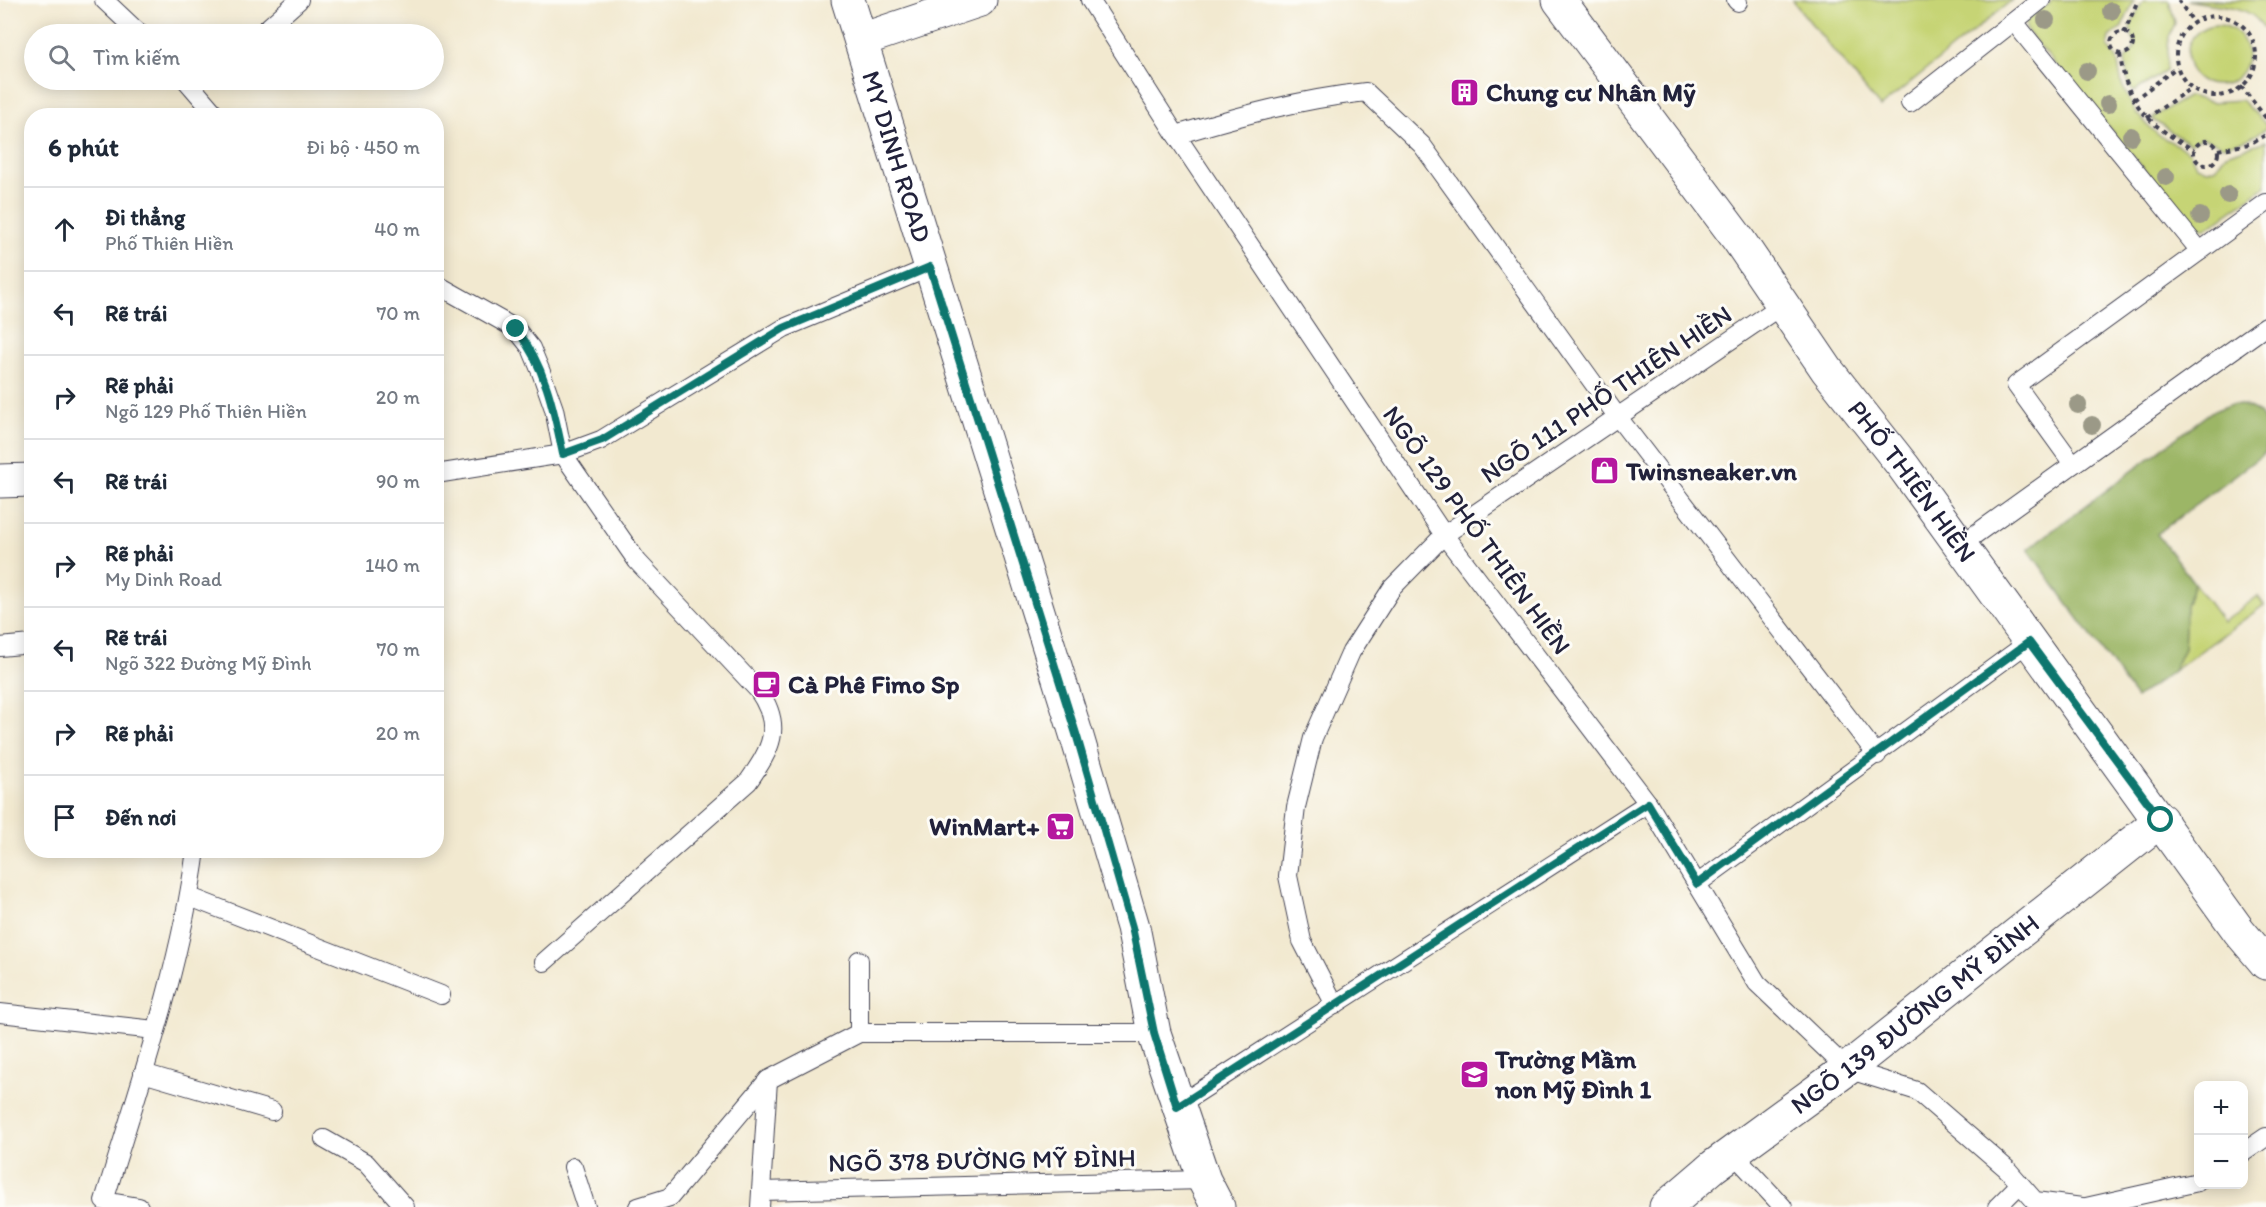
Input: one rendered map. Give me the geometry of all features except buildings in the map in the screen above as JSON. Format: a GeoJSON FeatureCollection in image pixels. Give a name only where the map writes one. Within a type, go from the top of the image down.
{"type":"FeatureCollection","features":[{"type":"Feature","properties":{"kind":"street","name":"MY DINH ROAD"},"geometry":{"type":"LineString","coordinates":[[848,0],[1123,894],[1154,1033],[1177,1107],[1211,1194]]}},
{"type":"Feature","properties":{"kind":"street"},"geometry":{"type":"LineString","coordinates":[[861,40],[980,0]]}},
{"type":"Feature","properties":{"kind":"street","name":"PHỐ THIÊN HIỀN"},"geometry":{"type":"LineString","coordinates":[[1559,0],[1738,239],[1827,370],[1902,466],[2161,820],[2239,931],[2266,963]]}},
{"type":"Feature","properties":{"kind":"street"},"geometry":{"type":"LineString","coordinates":[[0,481],[24,480]]}},
{"type":"Feature","properties":{"kind":"street","name":"NGÕ 139 ĐƯỜNG MỸ ĐÌNH"},"geometry":{"type":"LineString","coordinates":[[1666,1207],[1732,1152],[1847,1069],[2161,820]]}},
{"type":"Feature","properties":{"kind":"lane"},"geometry":{"type":"LineString","coordinates":[[104,0],[129,24]]}},
{"type":"Feature","properties":{"kind":"lane"},"geometry":{"type":"LineString","coordinates":[[272,24],[299,0]]}},
{"type":"Feature","properties":{"kind":"lane","name":"NGÕ 129 PHỐ THIÊN HIỀN"},"geometry":{"type":"LineString","coordinates":[[1090,0],[1176,135],[1444,535],[1648,803],[1757,983],[1847,1069]]}},
{"type":"Feature","properties":{"kind":"lane"},"geometry":{"type":"LineString","coordinates":[[1910,103],[2041,0]]}},
{"type":"Feature","properties":{"kind":"lane"},"geometry":{"type":"LineString","coordinates":[[2014,22],[2200,250]]}},
{"type":"Feature","properties":{"kind":"lane"},"geometry":{"type":"LineString","coordinates":[[202,90],[212,108]]}},
{"type":"Feature","properties":{"kind":"lane"},"geometry":{"type":"LineString","coordinates":[[1176,135],[1242,115],[1314,98],[1366,92],[1422,145],[1617,416],[1877,755]]}},
{"type":"Feature","properties":{"kind":"lane"},"geometry":{"type":"LineString","coordinates":[[2073,464],[2016,385],[2266,203]]}},
{"type":"Feature","properties":{"kind":"lane"},"geometry":{"type":"LineString","coordinates":[[444,473],[563,454],[602,440],[784,328],[930,267]]}},
{"type":"Feature","properties":{"kind":"lane"},"geometry":{"type":"LineString","coordinates":[[444,288],[516,329],[531,348],[554,409],[563,454],[637,561],[758,690],[769,706],[772,731],[768,753],[748,782],[544,962]]}},
{"type":"Feature","properties":{"kind":"lane","name":"NGÕ 111 PHỐ THIÊN HIỀN"},"geometry":{"type":"LineString","coordinates":[[1335,1005],[1302,941],[1288,876],[1296,807],[1313,738],[1351,652],[1392,588],[1444,535],[1782,305]]}},
{"type":"Feature","properties":{"kind":"lane"},"geometry":{"type":"LineString","coordinates":[[1959,546],[2266,326]]}},
{"type":"Feature","properties":{"kind":"lane"},"geometry":{"type":"LineString","coordinates":[[1697,884],[2029,642]]}},
{"type":"Feature","properties":{"kind":"lane"},"geometry":{"type":"LineString","coordinates":[[0,647],[24,645]]}},
{"type":"Feature","properties":{"kind":"lane"},"geometry":{"type":"LineString","coordinates":[[1177,1107],[1648,803]]}},
{"type":"Feature","properties":{"kind":"lane"},"geometry":{"type":"LineString","coordinates":[[140,1207],[104,1201],[155,1030],[190,897],[195,858]]}},
{"type":"Feature","properties":{"kind":"lane"},"geometry":{"type":"LineString","coordinates":[[190,897],[441,995]]}},
{"type":"Feature","properties":{"kind":"lane"},"geometry":{"type":"LineString","coordinates":[[859,960],[859,1033]]}},
{"type":"Feature","properties":{"kind":"lane"},"geometry":{"type":"LineString","coordinates":[[0,1014],[155,1030]]}},
{"type":"Feature","properties":{"kind":"lane"},"geometry":{"type":"LineString","coordinates":[[638,1207],[670,1197],[768,1080],[859,1033],[1154,1033]]}},
{"type":"Feature","properties":{"kind":"lane"},"geometry":{"type":"LineString","coordinates":[[1847,1069],[1917,1091],[2020,1184],[2035,1201],[2084,1207],[2194,1183]]}},
{"type":"Feature","properties":{"kind":"lane"},"geometry":{"type":"LineString","coordinates":[[143,1073],[272,1111]]}},
{"type":"Feature","properties":{"kind":"lane","name":"NGÕ 378 ĐƯỜNG MỸ ĐÌNH"},"geometry":{"type":"LineString","coordinates":[[768,1080],[760,1199],[1211,1194]]}},
{"type":"Feature","properties":{"kind":"lane"},"geometry":{"type":"LineString","coordinates":[[2248,1149],[2266,1137]]}},
{"type":"Feature","properties":{"kind":"lane"},"geometry":{"type":"LineString","coordinates":[[324,1139],[366,1163],[405,1207]]}},
{"type":"Feature","properties":{"kind":"lane"},"geometry":{"type":"LineString","coordinates":[[1732,1152],[1783,1207]]}},
{"type":"Feature","properties":{"kind":"lane"},"geometry":{"type":"LineString","coordinates":[[573,1167],[586,1207]]}},
{"type":"Feature","properties":{"kind":"lane"},"geometry":{"type":"LineString","coordinates":[[1997,1207],[2020,1184]]}},
{"type":"Feature","properties":{"kind":"path"},"geometry":{"type":"LineString","coordinates":[[2124,33],[2138,0]]}},
{"type":"Feature","properties":{"kind":"path"},"geometry":{"type":"LineString","coordinates":[[2178,0],[2194,22]]}},
{"type":"Feature","properties":{"kind":"path"},"geometry":{"type":"LineString","coordinates":[[2220,16],[2244,28],[2256,52],[2249,79],[2228,94],[2216,96],[2192,88],[2177,67],[2178,42],[2194,22],[2220,16]]}},
{"type":"Feature","properties":{"kind":"path"},"geometry":{"type":"LineString","coordinates":[[2117,33],[2124,33],[2130,36],[2133,46],[2128,52],[2120,54],[2114,52],[2111,42],[2117,33]]}},
{"type":"Feature","properties":{"kind":"path"},"geometry":{"type":"LineString","coordinates":[[2120,54],[2126,84],[2139,111],[2161,132],[2194,150],[2197,161],[2208,165],[2218,159],[2218,150],[2214,144],[2206,141],[2194,150]]}},
{"type":"Feature","properties":{"kind":"path"},"geometry":{"type":"LineString","coordinates":[[2134,100],[2177,67]]}},
{"type":"Feature","properties":{"kind":"path"},"geometry":{"type":"LineString","coordinates":[[2241,86],[2266,118]]}},
{"type":"Feature","properties":{"kind":"path"},"geometry":{"type":"LineString","coordinates":[[2147,118],[2192,88]]}},
{"type":"Feature","properties":{"kind":"path"},"geometry":{"type":"LineString","coordinates":[[2218,150],[2249,144],[2266,135]]}},
{"type":"Feature","properties":{"kind":"green space"},"geometry":{"type":"Polygon","coordinates":[[[1792,0],[2012,0],[1880,107],[1792,0]]]}},
{"type":"Feature","properties":{"kind":"green space"},"geometry":{"type":"Polygon","coordinates":[[[2053,0],[2134,0],[2122,27],[2110,37],[2108,47],[2117,59],[2122,85],[2136,113],[2158,135],[2190,152],[2196,166],[2206,169],[2215,168],[2226,154],[2266,141],[2266,186],[2207,228],[2193,227],[2026,30],[2026,21],[2053,0]]]}},
{"type":"Feature","properties":{"kind":"green space"},"geometry":{"type":"Polygon","coordinates":[[[2143,0],[2169,0],[2175,23],[2169,37],[2166,71],[2134,92],[2128,85],[2125,59],[2135,48],[2130,27],[2143,0]]]}},
{"type":"Feature","properties":{"kind":"green space"},"geometry":{"type":"Polygon","coordinates":[[[2188,0],[2266,0],[2266,32],[2259,22],[2242,10],[2188,0]]]}},
{"type":"Feature","properties":{"kind":"green space"},"geometry":{"type":"Polygon","coordinates":[[[2211,25],[2223,25],[2234,30],[2242,38],[2247,55],[2245,67],[2234,80],[2223,85],[2211,85],[2200,80],[2192,72],[2187,61],[2187,49],[2192,38],[2200,30],[2211,25]]]}},
{"type":"Feature","properties":{"kind":"green space"},"geometry":{"type":"Polygon","coordinates":[[[2189,96],[2211,102],[2241,100],[2266,124],[2266,129],[2246,140],[2224,146],[2202,137],[2190,144],[2153,120],[2153,117],[2189,96]]]}},
{"type":"Feature","properties":{"kind":"green space"},"geometry":{"type":"Polygon","coordinates":[[[2232,404],[2252,408],[2262,417],[2266,452],[2157,534],[2194,583],[2186,606],[2184,648],[2173,671],[2136,698],[2028,549],[2211,412],[2232,404]]]}},
{"type":"Feature","properties":{"kind":"green space"},"geometry":{"type":"Polygon","coordinates":[[[2194,583],[2223,622],[2258,596],[2264,605],[2173,671],[2184,648],[2186,606],[2194,583]]]}},
{"type":"Feature","properties":{"kind":"place","name":"Chung cư Nhân Mỹ"},"geometry":{"type":"Point","coordinates":[1465,92]}},
{"type":"Feature","properties":{"kind":"place","name":"Twinsneaker.vn"},"geometry":{"type":"Point","coordinates":[1605,471]}},
{"type":"Feature","properties":{"kind":"place","name":"Cà Phê Fimo Sp"},"geometry":{"type":"Point","coordinates":[767,684]}},
{"type":"Feature","properties":{"kind":"place","name":"WinMart+"},"geometry":{"type":"Point","coordinates":[1061,826]}},
{"type":"Feature","properties":{"kind":"place","name":"Trường Mầm non Mỹ Đình 1"},"geometry":{"type":"Point","coordinates":[1474,1074]}},
{"type":"Feature","properties":{"kind":"route"},"geometry":{"type":"LineString","coordinates":[[516,329],[531,348],[541,372],[554,409],[563,454],[602,440],[676,397],[784,328],[930,267],[1077,737],[1132,927],[1154,1033],[1177,1107],[1648,803],[1697,884],[2029,642],[2161,820]]}}]}
